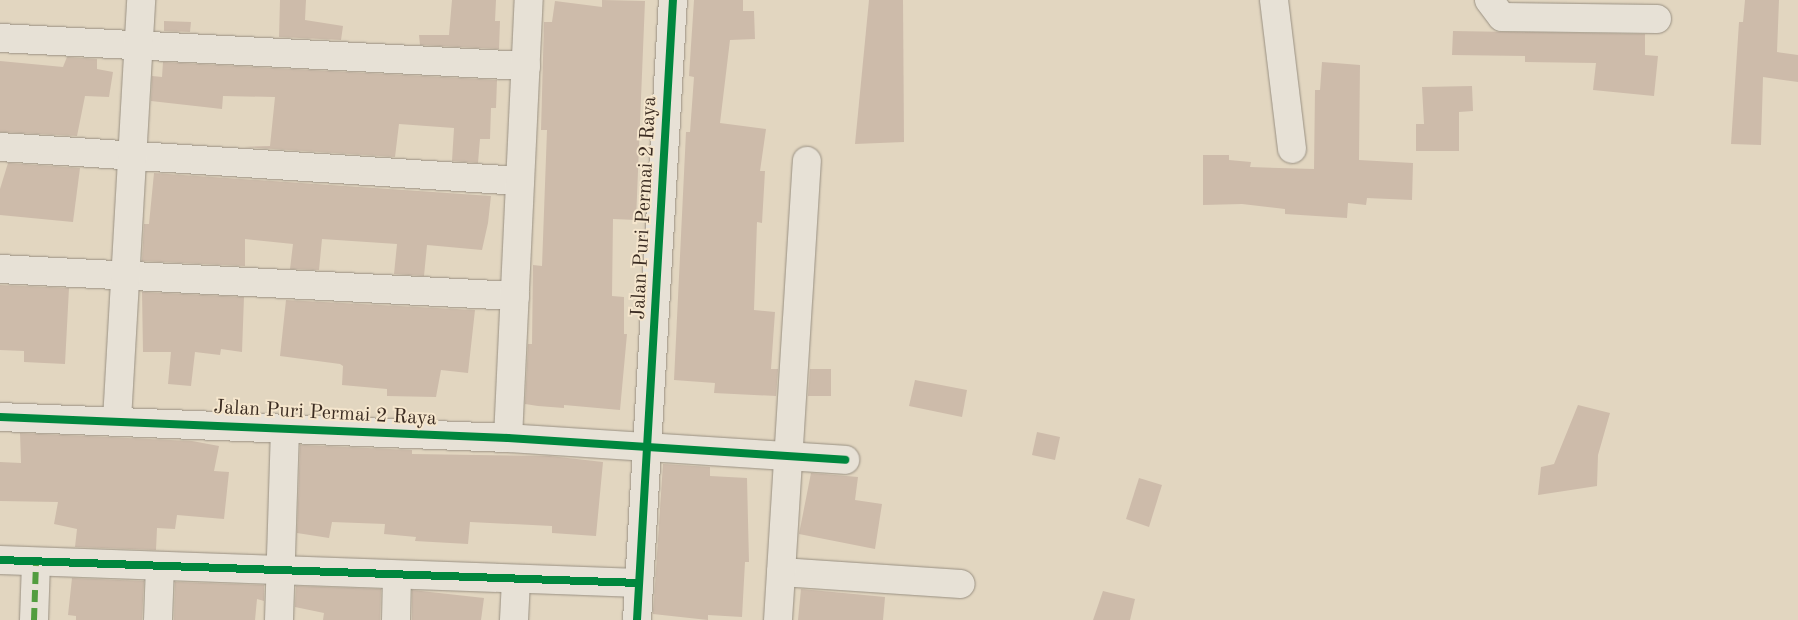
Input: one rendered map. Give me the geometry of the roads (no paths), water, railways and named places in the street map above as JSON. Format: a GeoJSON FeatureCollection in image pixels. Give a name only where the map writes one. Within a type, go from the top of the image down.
{"type":"FeatureCollection","features":[{"type":"Feature","properties":{"kind":"street"},"geometry":{"type":"LineString","coordinates":[[117,420],[141,0]]}},
{"type":"Feature","properties":{"kind":"street"},"geometry":{"type":"LineString","coordinates":[[508,438],[529,0]]}},
{"type":"Feature","properties":{"kind":"street","name":"Jalan Puri Permai 2 Raya"},"geometry":{"type":"LineString","coordinates":[[648,449],[673,0]]}},
{"type":"Feature","properties":{"kind":"street"},"geometry":{"type":"LineString","coordinates":[[1274,0],[1292,149]]}},
{"type":"Feature","properties":{"kind":"street"},"geometry":{"type":"LineString","coordinates":[[1489,0],[1502,17],[1657,18]]}},
{"type":"Feature","properties":{"kind":"street"},"geometry":{"type":"LineString","coordinates":[[0,38],[140,43],[526,66]]}},
{"type":"Feature","properties":{"kind":"street"},"geometry":{"type":"LineString","coordinates":[[0,147],[520,181]]}},
{"type":"Feature","properties":{"kind":"street"},"geometry":{"type":"LineString","coordinates":[[778,620],[790,456],[807,161]]}},
{"type":"Feature","properties":{"kind":"street"},"geometry":{"type":"LineString","coordinates":[[0,269],[515,296]]}},
{"type":"Feature","properties":{"kind":"street","name":"Jalan Puri Permai 2 Raya"},"geometry":{"type":"LineString","coordinates":[[0,417],[117,420],[285,430],[508,438],[648,449],[845,460]]}},
{"type":"Feature","properties":{"kind":"street"},"geometry":{"type":"LineString","coordinates":[[279,620],[285,430]]}},
{"type":"Feature","properties":{"kind":"street"},"geometry":{"type":"LineString","coordinates":[[637,620],[648,449]]}},
{"type":"Feature","properties":{"kind":"street"},"geometry":{"type":"LineString","coordinates":[[0,560],[397,576],[639,583]]}},
{"type":"Feature","properties":{"kind":"street"},"geometry":{"type":"LineString","coordinates":[[34,620],[36,562]]}},
{"type":"Feature","properties":{"kind":"street"},"geometry":{"type":"LineString","coordinates":[[158,620],[160,566]]}},
{"type":"Feature","properties":{"kind":"street"},"geometry":{"type":"LineString","coordinates":[[781,572],[961,584]]}},
{"type":"Feature","properties":{"kind":"street"},"geometry":{"type":"LineString","coordinates":[[396,620],[397,576]]}},
{"type":"Feature","properties":{"kind":"street"},"geometry":{"type":"LineString","coordinates":[[514,620],[516,580]]}}]}
